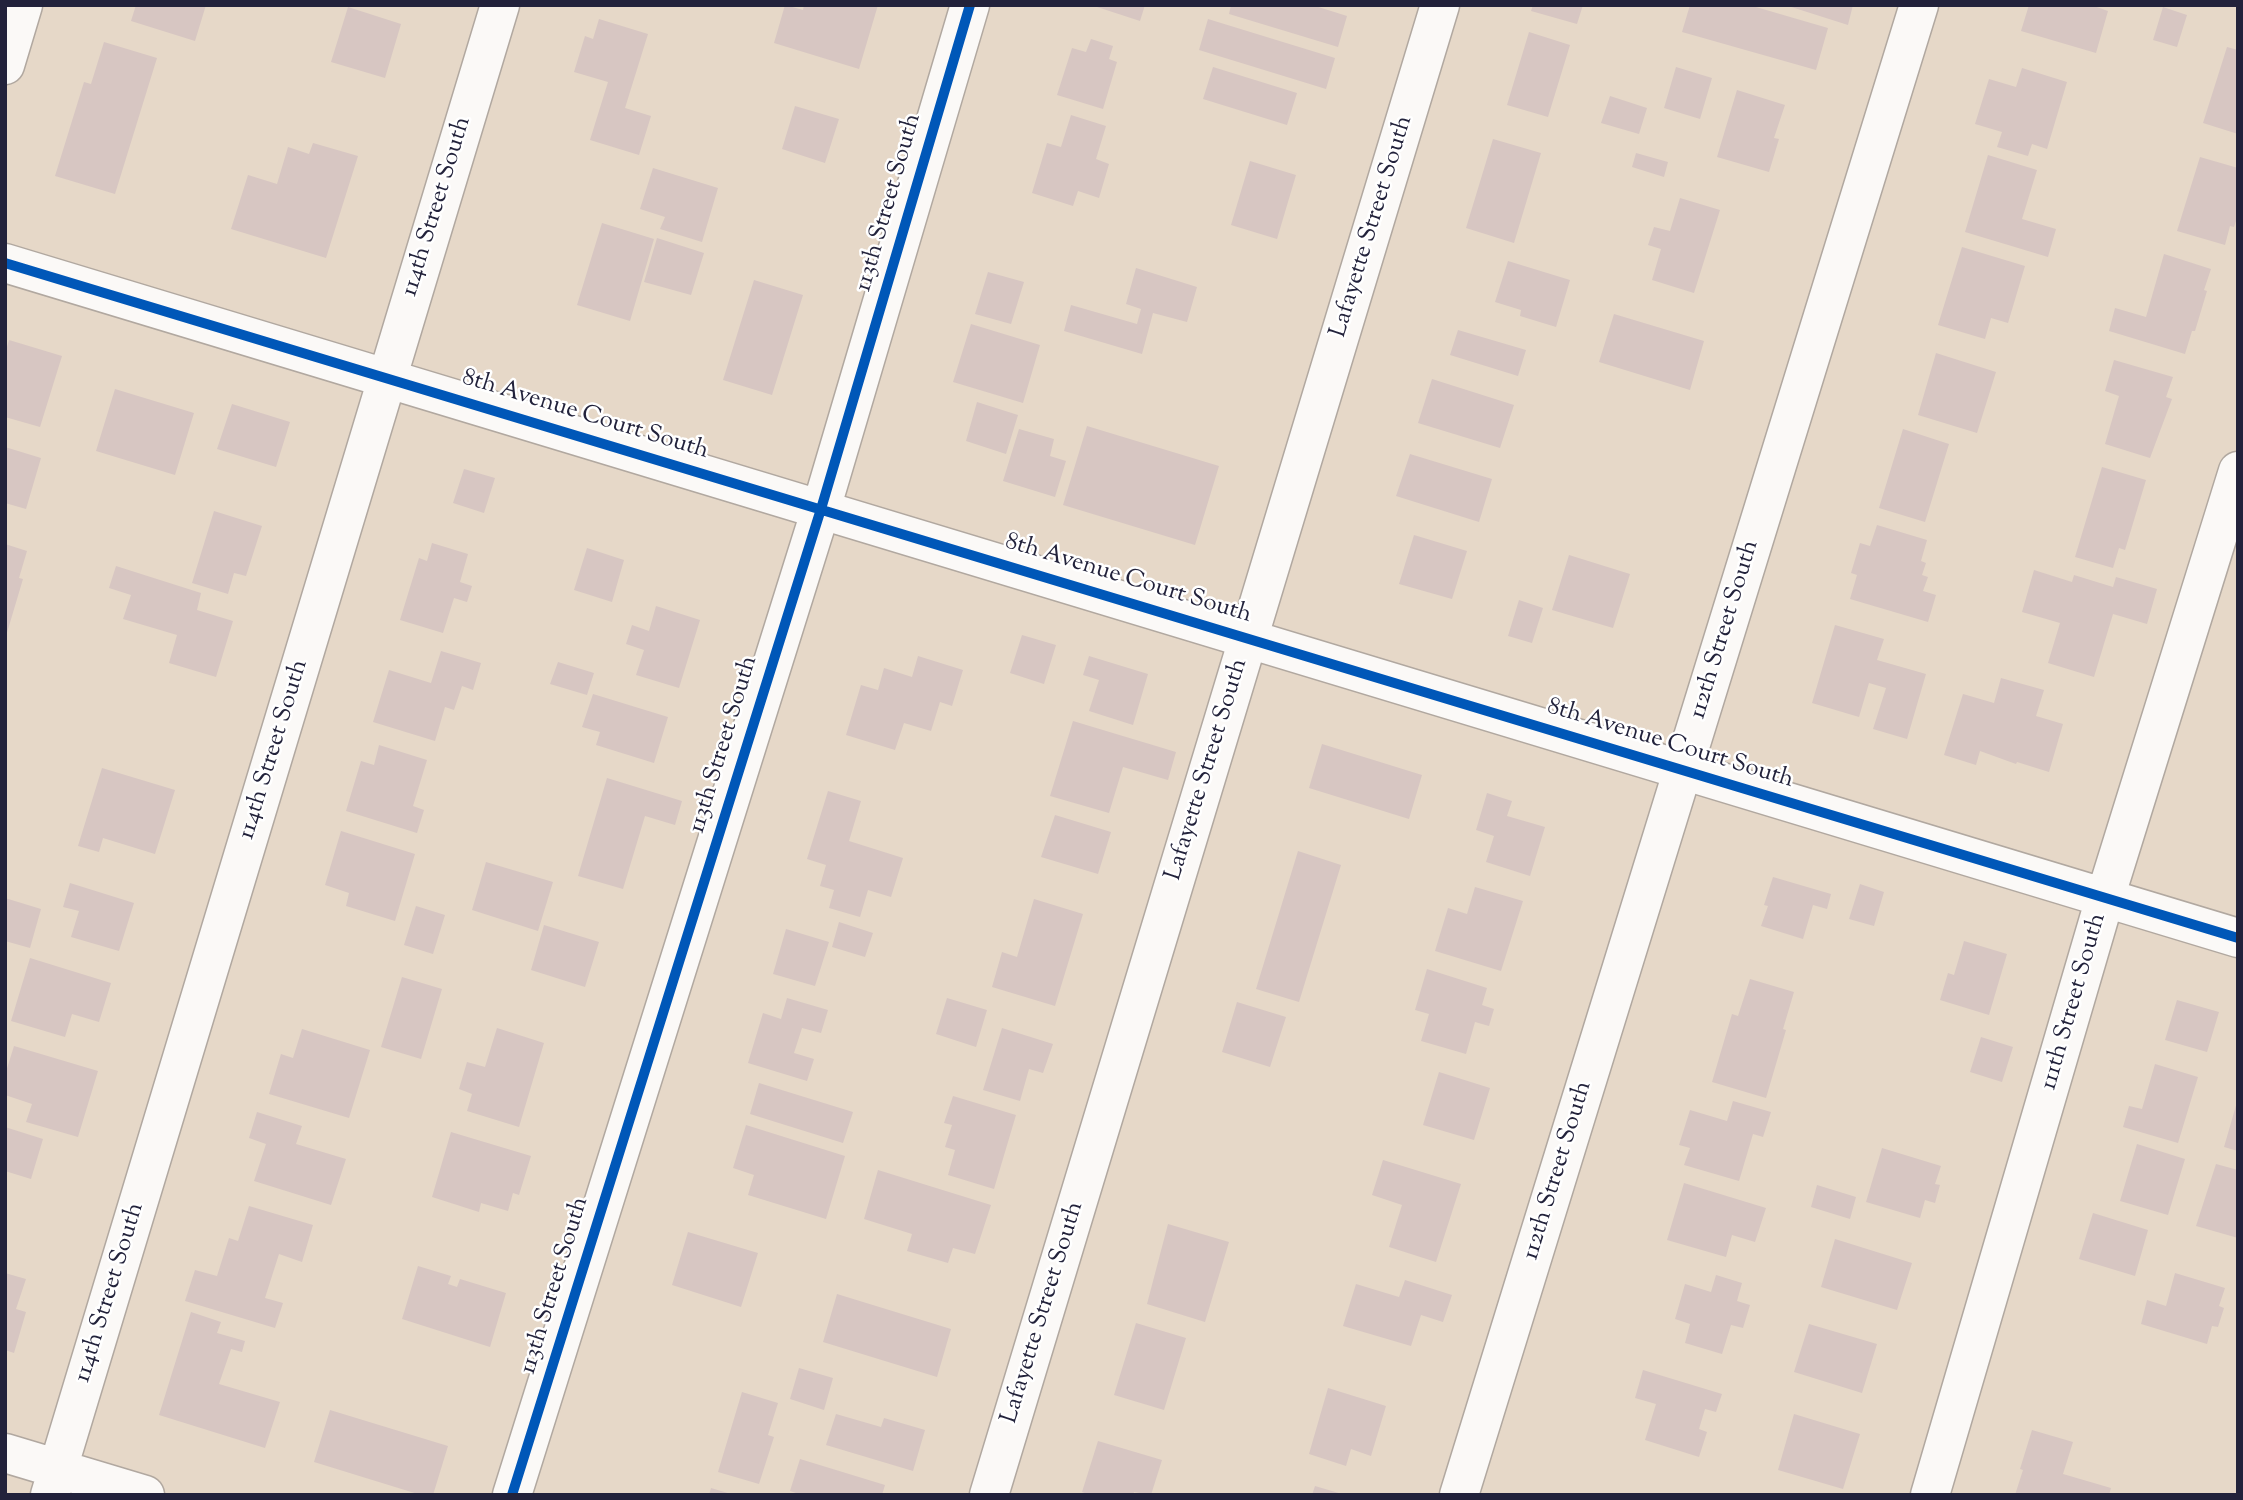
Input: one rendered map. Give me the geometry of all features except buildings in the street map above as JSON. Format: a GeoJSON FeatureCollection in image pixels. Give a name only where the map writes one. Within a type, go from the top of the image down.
{"type":"FeatureCollection","features":[{"type":"Feature","properties":{"kind":"street"},"geometry":{"type":"LineString","coordinates":[[5,65],[23,5]]}},
{"type":"Feature","properties":{"kind":"street","name":"114th Street South"},"geometry":{"type":"LineString","coordinates":[[54,1482],[500,5]]}},
{"type":"Feature","properties":{"kind":"street","name":"113th Street South"},"geometry":{"type":"LineString","coordinates":[[512,1495],[821,509],[970,5]]}},
{"type":"Feature","properties":{"kind":"street","name":"Lafayette Street South"},"geometry":{"type":"LineString","coordinates":[[989,1495],[1440,5]]}},
{"type":"Feature","properties":{"kind":"street","name":"112th Street South"},"geometry":{"type":"LineString","coordinates":[[1459,1495],[1919,5]]}},
{"type":"Feature","properties":{"kind":"street","name":"8th Avenue Court South"},"geometry":{"type":"LineString","coordinates":[[5,263],[2238,938]]}},
{"type":"Feature","properties":{"kind":"street","name":"111th Street South"},"geometry":{"type":"LineString","coordinates":[[1930,1495],[2105,898],[2238,471]]}},
{"type":"Feature","properties":{"kind":"street"},"geometry":{"type":"LineString","coordinates":[[5,1453],[54,1482],[145,1495]]}},
{"type":"Feature","properties":{"kind":"cycle path"},"geometry":{"type":"LineString","coordinates":[[512,1495],[821,509],[970,5]]}},
{"type":"Feature","properties":{"kind":"cycle path"},"geometry":{"type":"LineString","coordinates":[[5,263],[2238,938]]}}]}
